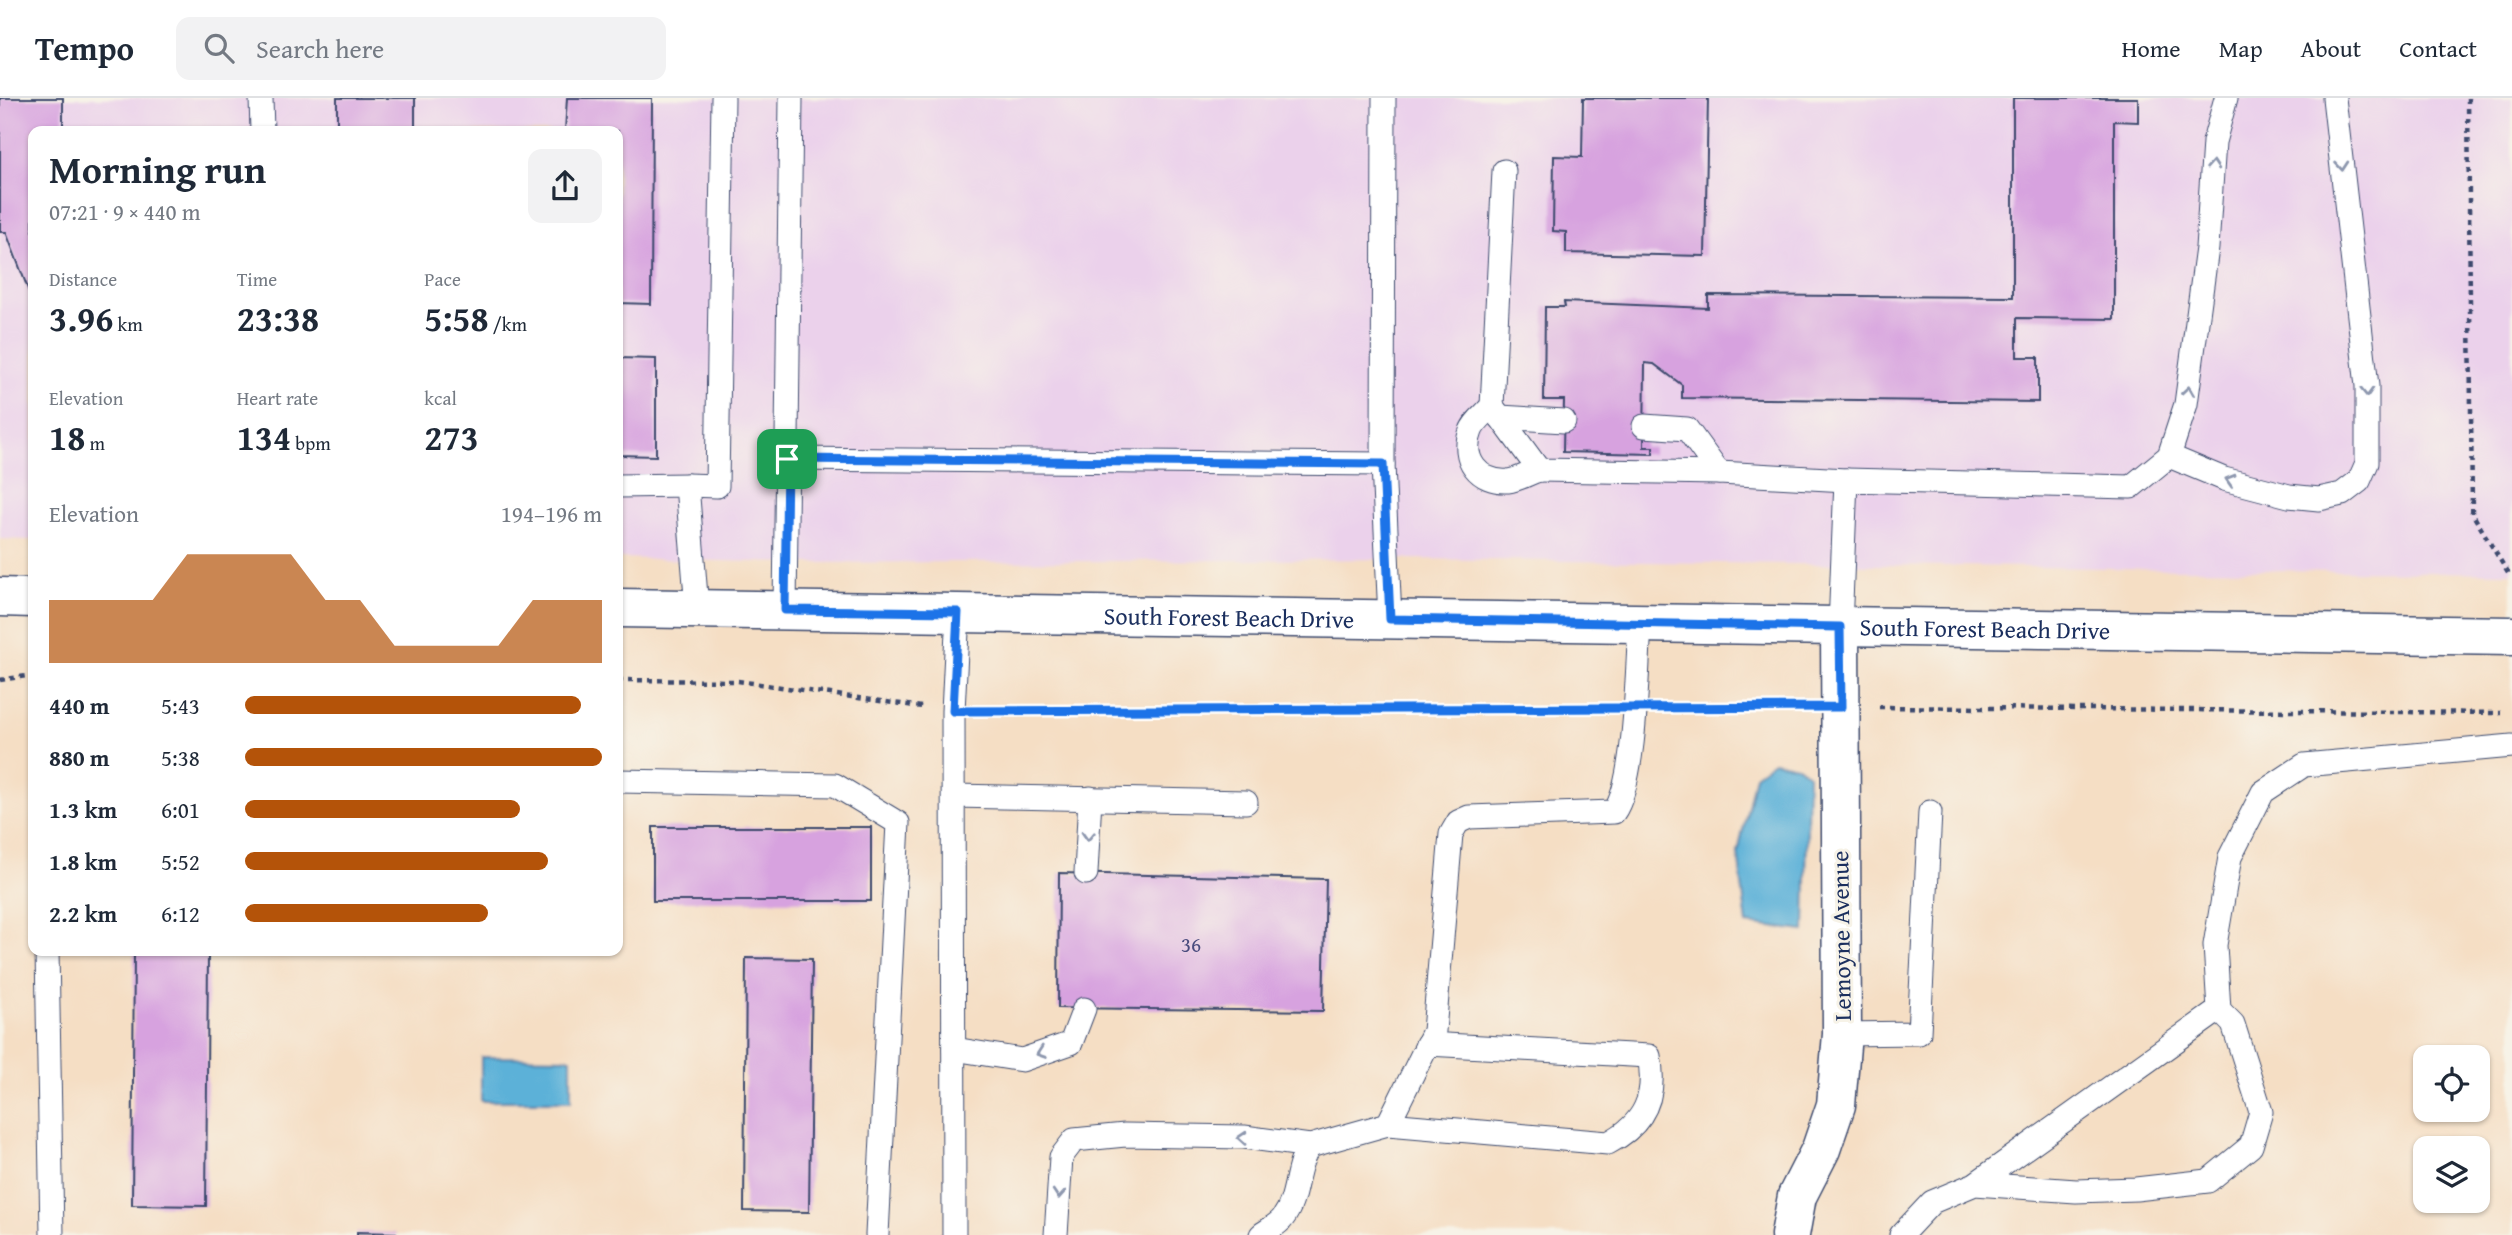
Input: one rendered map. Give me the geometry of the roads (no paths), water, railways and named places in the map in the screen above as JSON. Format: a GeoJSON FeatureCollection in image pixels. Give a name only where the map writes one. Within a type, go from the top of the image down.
{"type":"FeatureCollection","features":[{"type":"Feature","properties":{"kind":"street"},"geometry":{"type":"LineString","coordinates":[[0,597],[28,598]]}},
{"type":"Feature","properties":{"kind":"street","name":"South Forest Beach Drive"},"geometry":{"type":"LineString","coordinates":[[623,608],[2512,636]]}},
{"type":"Feature","properties":{"kind":"street","name":"Lemoyne Avenue"},"geometry":{"type":"LineString","coordinates":[[1790,1235],[1797,1196],[1821,1149],[1836,1105],[1842,1034],[1840,627]]}},
{"type":"Feature","properties":{"kind":"lane"},"geometry":{"type":"LineString","coordinates":[[261,98],[262,126]]}},
{"type":"Feature","properties":{"kind":"lane"},"geometry":{"type":"LineString","coordinates":[[623,486],[717,486],[723,98]]}},
{"type":"Feature","properties":{"kind":"lane"},"geometry":{"type":"LineString","coordinates":[[785,610],[790,98]]}},
{"type":"Feature","properties":{"kind":"lane"},"geometry":{"type":"LineString","coordinates":[[1384,98],[1383,464],[1390,619]]}},
{"type":"Feature","properties":{"kind":"lane"},"geometry":{"type":"LineString","coordinates":[[1564,421],[1496,411],[1471,430],[1468,452],[1474,470],[1490,480],[1511,481],[1539,470],[1718,473],[1846,480],[2131,487],[2169,456],[2186,404],[2207,248],[2214,142],[2227,98]]}},
{"type":"Feature","properties":{"kind":"lane"},"geometry":{"type":"LineString","coordinates":[[2169,456],[2224,479],[2290,496],[2319,499],[2342,494],[2358,481],[2367,463],[2367,386],[2334,98]]}},
{"type":"Feature","properties":{"kind":"lane"},"geometry":{"type":"LineString","coordinates":[[1504,171],[1496,411],[1539,470]]}},
{"type":"Feature","properties":{"kind":"lane"},"geometry":{"type":"LineString","coordinates":[[1644,426],[1687,429],[1718,473]]}},
{"type":"Feature","properties":{"kind":"lane"},"geometry":{"type":"LineString","coordinates":[[787,459],[1383,464]]}},
{"type":"Feature","properties":{"kind":"lane"},"geometry":{"type":"LineString","coordinates":[[1840,627],[1846,480]]}},
{"type":"Feature","properties":{"kind":"lane"},"geometry":{"type":"LineString","coordinates":[[687,485],[697,609]]}},
{"type":"Feature","properties":{"kind":"lane"},"geometry":{"type":"LineString","coordinates":[[954,1235],[953,711],[958,612]]}},
{"type":"Feature","properties":{"kind":"lane"},"geometry":{"type":"LineString","coordinates":[[1388,1124],[1434,1031],[1451,834],[1458,822],[1469,817],[1614,812],[1623,799],[1635,709],[1640,625]]}},
{"type":"Feature","properties":{"kind":"lane"},"geometry":{"type":"LineString","coordinates":[[1975,1184],[2076,1191],[2136,1189],[2208,1181],[2251,1146],[2261,1112],[2233,1024],[2220,1010],[2214,945],[2230,857],[2263,792],[2304,765],[2512,746]]}},
{"type":"Feature","properties":{"kind":"lane"},"geometry":{"type":"LineString","coordinates":[[623,781],[835,785],[898,823],[877,1235]]}},
{"type":"Feature","properties":{"kind":"lane"},"geometry":{"type":"LineString","coordinates":[[954,796],[1246,802]]}},
{"type":"Feature","properties":{"kind":"lane"},"geometry":{"type":"LineString","coordinates":[[1086,873],[1090,798]]}},
{"type":"Feature","properties":{"kind":"lane"},"geometry":{"type":"LineString","coordinates":[[1842,1034],[1919,1033],[1930,812]]}},
{"type":"Feature","properties":{"kind":"lane"},"geometry":{"type":"LineString","coordinates":[[47,956],[52,1235]]}},
{"type":"Feature","properties":{"kind":"lane"},"geometry":{"type":"LineString","coordinates":[[954,1049],[1022,1060],[1071,1043],[1084,1009]]}},
{"type":"Feature","properties":{"kind":"lane"},"geometry":{"type":"LineString","coordinates":[[1901,1235],[1931,1202],[1975,1184],[2220,1010]]}},
{"type":"Feature","properties":{"kind":"lane"},"geometry":{"type":"LineString","coordinates":[[1056,1235],[1061,1157],[1074,1140],[1125,1135],[1231,1137],[1310,1146],[1388,1124],[1608,1143],[1626,1134],[1648,1102],[1654,1082],[1649,1056],[1427,1044]]}},
{"type":"Feature","properties":{"kind":"lane"},"geometry":{"type":"LineString","coordinates":[[1261,1235],[1283,1219],[1294,1192],[1301,1157],[1310,1146]]}},
{"type":"Feature","properties":{"kind":"water"},"geometry":{"type":"Polygon","coordinates":[[[1774,761],[1797,766],[1808,774],[1805,931],[1747,924],[1738,853],[1755,775],[1774,761]]]}},
{"type":"Feature","properties":{"kind":"water"},"geometry":{"type":"Polygon","coordinates":[[[481,1057],[571,1058],[571,1101],[481,1101],[481,1057]]]}}]}
